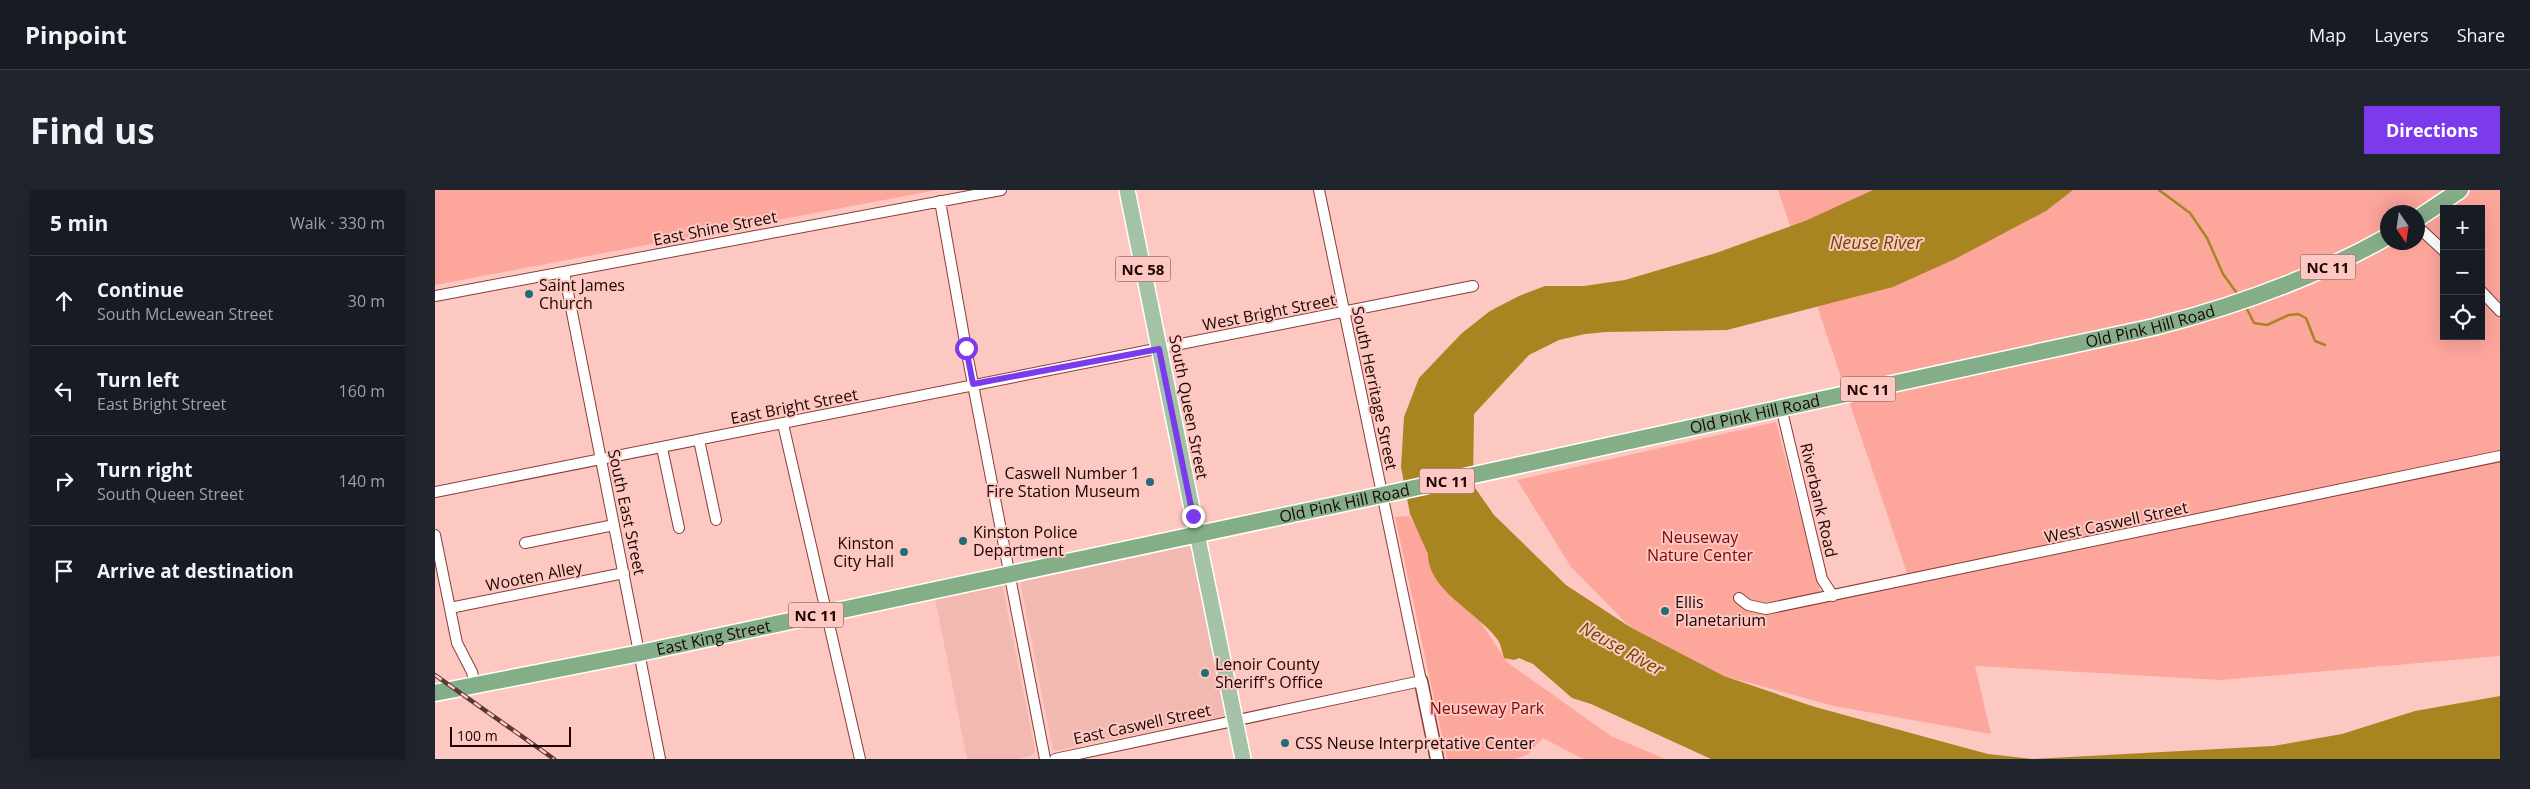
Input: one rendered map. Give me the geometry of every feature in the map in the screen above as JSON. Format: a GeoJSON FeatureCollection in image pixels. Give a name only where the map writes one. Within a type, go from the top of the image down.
{"type":"FeatureCollection","features":[{"type":"Feature","properties":{"kind":"highway"},"geometry":{"type":"LineString","coordinates":[[2425,214],[2460,190]]}},
{"type":"Feature","properties":{"kind":"highway","name":"Old Pink Hill Road"},"geometry":{"type":"LineString","coordinates":[[1196,533],[1504,469],[2154,327],[2231,306],[2267,293],[2313,274],[2380,240]]}},
{"type":"Feature","properties":{"kind":"highway","name":"East King Street"},"geometry":{"type":"LineString","coordinates":[[435,693],[640,653],[1196,533]]}},
{"type":"Feature","properties":{"kind":"main road","name":"South Queen Street"},"geometry":{"type":"LineString","coordinates":[[1127,190],[1235,719]]}},
{"type":"Feature","properties":{"kind":"main road","name":"NC 58"},"geometry":{"type":"LineString","coordinates":[[1235,719],[1243,759]]}},
{"type":"Feature","properties":{"kind":"street","name":"East Shine Street"},"geometry":{"type":"LineString","coordinates":[[435,296],[1001,190]]}},
{"type":"Feature","properties":{"kind":"street","name":"South Herritage Street"},"geometry":{"type":"LineString","coordinates":[[1319,190],[1343,312],[1386,494],[1421,681]]}},
{"type":"Feature","properties":{"kind":"street"},"geometry":{"type":"LineString","coordinates":[[940,201],[1008,573],[1045,759]]}},
{"type":"Feature","properties":{"kind":"street"},"geometry":{"type":"LineString","coordinates":[[2425,233],[2443,250]]}},
{"type":"Feature","properties":{"kind":"street","name":"South East Street"},"geometry":{"type":"LineString","coordinates":[[563,272],[661,759]]}},
{"type":"Feature","properties":{"kind":"street","name":"West Bright Street"},"geometry":{"type":"LineString","coordinates":[[1159,349],[1473,286]]}},
{"type":"Feature","properties":{"kind":"street"},"geometry":{"type":"LineString","coordinates":[[2485,295],[2500,311]]}},
{"type":"Feature","properties":{"kind":"street","name":"East Bright Street"},"geometry":{"type":"LineString","coordinates":[[435,492],[783,424],[973,384],[1159,349]]}},
{"type":"Feature","properties":{"kind":"street","name":"Riverbank Road"},"geometry":{"type":"LineString","coordinates":[[1781,407],[1822,579],[1833,596]]}},
{"type":"Feature","properties":{"kind":"street"},"geometry":{"type":"LineString","coordinates":[[783,424],[860,759]]}},
{"type":"Feature","properties":{"kind":"street"},"geometry":{"type":"LineString","coordinates":[[699,440],[716,520]]}},
{"type":"Feature","properties":{"kind":"street"},"geometry":{"type":"LineString","coordinates":[[662,448],[679,528]]}},
{"type":"Feature","properties":{"kind":"street","name":"West Caswell Street"},"geometry":{"type":"LineString","coordinates":[[1739,598],[1748,605],[1766,609],[2500,456]]}},
{"type":"Feature","properties":{"kind":"street"},"geometry":{"type":"LineString","coordinates":[[525,542],[614,525]]}},
{"type":"Feature","properties":{"kind":"street"},"geometry":{"type":"LineString","coordinates":[[435,535],[457,643],[472,672],[475,685]]}},
{"type":"Feature","properties":{"kind":"street","name":"Wooten Alley"},"geometry":{"type":"LineString","coordinates":[[450,608],[624,574]]}},
{"type":"Feature","properties":{"kind":"street"},"geometry":{"type":"LineString","coordinates":[[1235,719],[1421,681],[1437,759]]}},
{"type":"Feature","properties":{"kind":"street","name":"East Caswell Street"},"geometry":{"type":"LineString","coordinates":[[1055,759],[1235,719]]}},
{"type":"Feature","properties":{"kind":"shaded area"},"geometry":{"type":"Polygon","coordinates":[[[1186,544],[1194,547],[1228,712],[1225,716],[1053,751],[1020,581],[1022,579],[1186,544]]]}},
{"type":"Feature","properties":{"kind":"shaded area"},"geometry":{"type":"Polygon","coordinates":[[[1001,585],[1003,588],[1035,751],[1031,756],[1016,759],[967,759],[935,598],[1001,585]]]}},
{"type":"Feature","properties":{"kind":"green space"},"geometry":{"type":"Polygon","coordinates":[[[435,190],[937,190],[435,285],[435,190]]]}},
{"type":"Feature","properties":{"kind":"green space","name":"Neuseway Nature Center"},"geometry":{"type":"Polygon","coordinates":[[[1778,190],[2500,190],[2500,656],[2221,680],[1975,666],[1991,734],[1834,706],[1724,676],[1630,627],[1571,567],[1517,480],[1776,422],[1823,602],[1911,585],[1778,190]]]}},
{"type":"Feature","properties":{"kind":"green space","name":"Neuseway Park"},"geometry":{"type":"Polygon","coordinates":[[[1409,516],[1508,663],[1611,736],[1665,759],[1583,759],[1543,738],[1527,755],[1515,759],[1447,759],[1395,517],[1409,516]]]}},
{"type":"Feature","properties":{"kind":"water","name":"Neuse River"},"geometry":{"type":"Polygon","coordinates":[[[1873,190],[2073,190],[2046,211],[1955,259],[1893,287],[1727,330],[1606,332],[1585,334],[1559,340],[1529,355],[1474,414],[1473,485],[1494,515],[1566,585],[1630,627],[1724,676],[1815,707],[1988,754],[2033,759],[1711,759],[1591,704],[1572,698],[1533,664],[1519,658],[1514,660],[1504,658],[1498,640],[1479,620],[1455,600],[1436,579],[1430,567],[1428,554],[1410,514],[1401,467],[1404,417],[1419,378],[1462,333],[1490,311],[1519,296],[1545,286],[1584,286],[1625,280],[1716,253],[1805,221],[1873,190]]]}},
{"type":"Feature","properties":{"kind":"water"},"geometry":{"type":"Polygon","coordinates":[[[2500,696],[2500,759],[2033,759],[2273,746],[2342,734],[2415,711],[2500,696]]]}},
{"type":"Feature","properties":{"kind":"waterway"},"geometry":{"type":"LineString","coordinates":[[2159,190],[2190,213],[2207,238],[2223,274],[2239,296]]}},
{"type":"Feature","properties":{"kind":"waterway"},"geometry":{"type":"LineString","coordinates":[[2246,307],[2254,323],[2267,325],[2289,315],[2298,314],[2306,318],[2315,341],[2325,345]]}},
{"type":"Feature","properties":{"kind":"railway"},"geometry":{"type":"LineString","coordinates":[[435,675],[554,759]]}},
{"type":"Feature","properties":{"kind":"place","name":"Saint James Church"},"geometry":{"type":"Point","coordinates":[529,294]}},
{"type":"Feature","properties":{"kind":"place","name":"Caswell Number 1 Fire Station Museum"},"geometry":{"type":"Point","coordinates":[1150,482]}},
{"type":"Feature","properties":{"kind":"place","name":"Kinston Police Department"},"geometry":{"type":"Point","coordinates":[963,541]}},
{"type":"Feature","properties":{"kind":"place","name":"Kinston City Hall"},"geometry":{"type":"Point","coordinates":[904,552]}},
{"type":"Feature","properties":{"kind":"place","name":"Ellis Planetarium"},"geometry":{"type":"Point","coordinates":[1665,611]}},
{"type":"Feature","properties":{"kind":"place","name":"Lenoir County Sheriff's Office"},"geometry":{"type":"Point","coordinates":[1205,673]}},
{"type":"Feature","properties":{"kind":"place","name":"CSS Neuse Interpretative Center"},"geometry":{"type":"Point","coordinates":[1285,743]}},
{"type":"Feature","properties":{"kind":"route"},"geometry":{"type":"LineString","coordinates":[[966,348],[973,384],[1159,349],[1193,516]]}}]}
